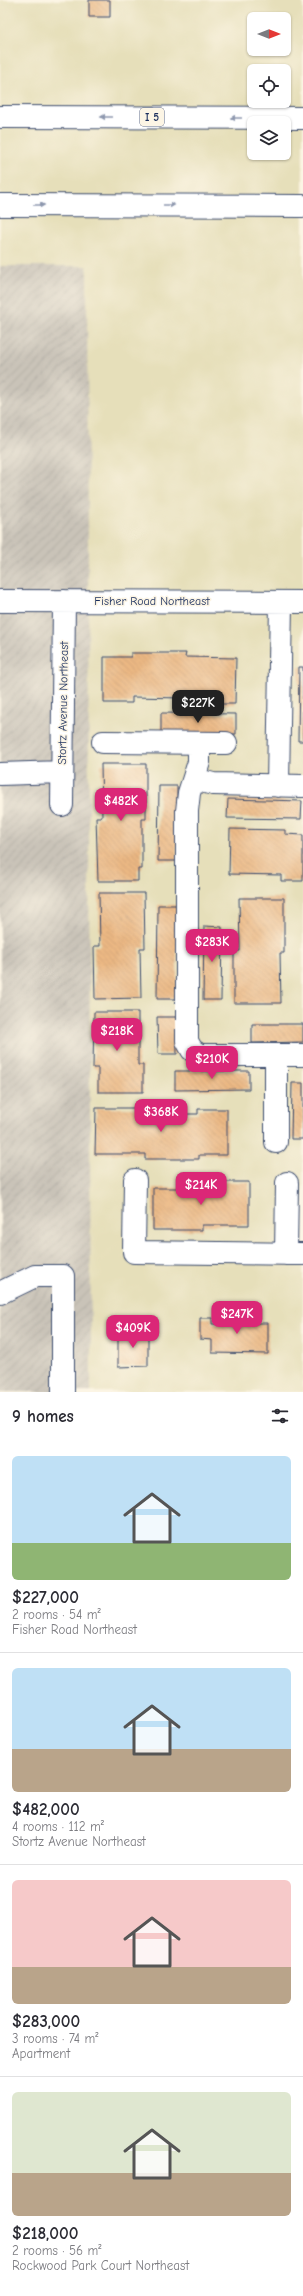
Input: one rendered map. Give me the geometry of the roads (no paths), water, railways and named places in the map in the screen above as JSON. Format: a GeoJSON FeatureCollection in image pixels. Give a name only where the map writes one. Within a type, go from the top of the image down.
{"type":"FeatureCollection","features":[{"type":"Feature","properties":{"kind":"main road","name":"I 5"},"geometry":{"type":"LineString","coordinates":[[0,117],[303,118]]}},
{"type":"Feature","properties":{"kind":"main road"},"geometry":{"type":"LineString","coordinates":[[0,205],[303,206]]}},
{"type":"Feature","properties":{"kind":"main road","name":"Fisher Road Northeast"},"geometry":{"type":"LineString","coordinates":[[0,601],[303,602]]}},
{"type":"Feature","properties":{"kind":"main road","name":"Stortz Avenue Northeast"},"geometry":{"type":"LineString","coordinates":[[62,805],[64,601]]}},
{"type":"Feature","properties":{"kind":"main road"},"geometry":{"type":"LineString","coordinates":[[278,786],[281,602]]}},
{"type":"Feature","properties":{"kind":"main road"},"geometry":{"type":"LineString","coordinates":[[103,742],[226,743]]}},
{"type":"Feature","properties":{"kind":"main road"},"geometry":{"type":"LineString","coordinates":[[199,743],[199,762],[189,793],[187,811],[187,1041],[192,1050],[200,1055],[303,1055]]}},
{"type":"Feature","properties":{"kind":"main road"},"geometry":{"type":"LineString","coordinates":[[0,774],[62,772]]}},
{"type":"Feature","properties":{"kind":"main road"},"geometry":{"type":"LineString","coordinates":[[194,779],[213,784],[303,786]]}},
{"type":"Feature","properties":{"kind":"main road"},"geometry":{"type":"LineString","coordinates":[[276,1055],[276,1142]]}},
{"type":"Feature","properties":{"kind":"main road"},"geometry":{"type":"LineString","coordinates":[[135,1180],[134,1252],[295,1254],[287,1183]]}},
{"type":"Feature","properties":{"kind":"main road"},"geometry":{"type":"LineString","coordinates":[[0,1293],[35,1276],[63,1276],[63,1392]]}}]}
